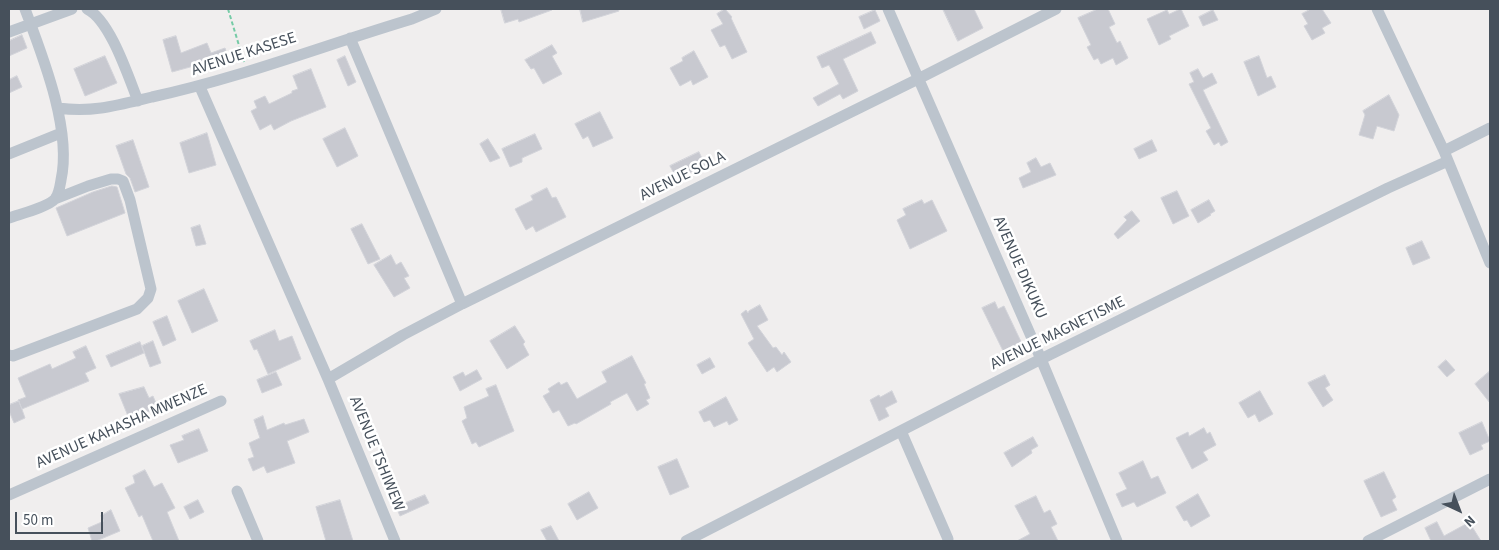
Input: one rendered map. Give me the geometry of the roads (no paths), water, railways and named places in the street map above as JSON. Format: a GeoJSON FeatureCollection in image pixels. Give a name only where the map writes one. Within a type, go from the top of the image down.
{"type":"FeatureCollection","features":[{"type":"Feature","properties":{"kind":"street"},"geometry":{"type":"LineString","coordinates":[[25,9],[61,120],[63,169],[55,199]]}},
{"type":"Feature","properties":{"kind":"street"},"geometry":{"type":"LineString","coordinates":[[9,32],[72,9]]}},
{"type":"Feature","properties":{"kind":"street"},"geometry":{"type":"LineString","coordinates":[[87,9],[101,20],[109,32],[138,101]]}},
{"type":"Feature","properties":{"kind":"street","name":"AVENUE KASESE"},"geometry":{"type":"LineString","coordinates":[[58,108],[78,111],[99,109],[200,87],[412,19],[436,9]]}},
{"type":"Feature","properties":{"kind":"street","name":"AVENUE DIKUKU"},"geometry":{"type":"LineString","coordinates":[[888,9],[1041,359],[1117,541]]}},
{"type":"Feature","properties":{"kind":"street","name":"AVENUE SOLA"},"geometry":{"type":"LineString","coordinates":[[328,379],[403,335],[462,304],[1056,9]]}},
{"type":"Feature","properties":{"kind":"street"},"geometry":{"type":"LineString","coordinates":[[1377,9],[1446,156],[1490,263]]}},
{"type":"Feature","properties":{"kind":"street"},"geometry":{"type":"LineString","coordinates":[[350,38],[462,304]]}},
{"type":"Feature","properties":{"kind":"street","name":"AVENUE TSHIWEW"},"geometry":{"type":"LineString","coordinates":[[200,87],[328,379],[395,541]]}},
{"type":"Feature","properties":{"kind":"street","name":"AVENUE MAGNETISME"},"geometry":{"type":"LineString","coordinates":[[686,541],[1041,359],[1388,188],[1446,156],[1490,128]]}},
{"type":"Feature","properties":{"kind":"street"},"geometry":{"type":"LineString","coordinates":[[9,154],[61,133]]}},
{"type":"Feature","properties":{"kind":"street"},"geometry":{"type":"LineString","coordinates":[[9,218],[88,186],[118,178],[123,181],[130,200],[151,289],[148,298],[137,310],[13,356],[9,355]]}},
{"type":"Feature","properties":{"kind":"street","name":"AVENUE KAHASHA MWENZE"},"geometry":{"type":"LineString","coordinates":[[9,495],[221,401]]}},
{"type":"Feature","properties":{"kind":"street"},"geometry":{"type":"LineString","coordinates":[[901,431],[948,539]]}},
{"type":"Feature","properties":{"kind":"street"},"geometry":{"type":"LineString","coordinates":[[1368,541],[1490,479]]}},
{"type":"Feature","properties":{"kind":"street"},"geometry":{"type":"LineString","coordinates":[[237,491],[258,541]]}}]}
